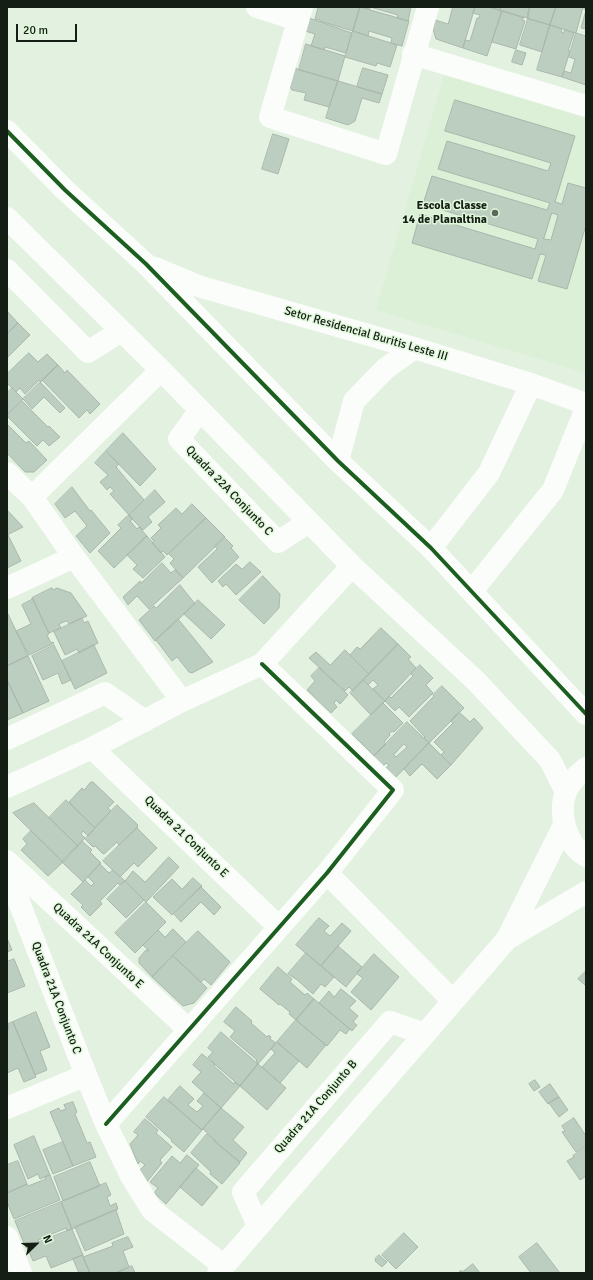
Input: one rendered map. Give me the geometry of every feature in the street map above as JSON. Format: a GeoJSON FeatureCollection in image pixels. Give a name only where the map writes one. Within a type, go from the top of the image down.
{"type":"FeatureCollection","features":[{"type":"Feature","properties":{"kind":"street"},"geometry":{"type":"LineString","coordinates":[[258,7],[300,14],[270,117],[386,154],[428,7]]}},
{"type":"Feature","properties":{"kind":"street"},"geometry":{"type":"LineString","coordinates":[[414,54],[586,106]]}},
{"type":"Feature","properties":{"kind":"street"},"geometry":{"type":"LineString","coordinates":[[7,130],[65,190],[146,264],[338,461],[431,548],[586,714]]}},
{"type":"Feature","properties":{"kind":"street"},"geometry":{"type":"LineString","coordinates":[[7,218],[161,370],[352,566],[476,681],[550,760],[566,792]]}},
{"type":"Feature","properties":{"kind":"street","name":"Setor Residencial Buritis Leste III"},"geometry":{"type":"LineString","coordinates":[[146,264],[198,286],[414,348],[530,384],[586,404]]}},
{"type":"Feature","properties":{"kind":"street"},"geometry":{"type":"LineString","coordinates":[[7,270],[88,352],[121,331]]}},
{"type":"Feature","properties":{"kind":"street"},"geometry":{"type":"LineString","coordinates":[[338,461],[354,400],[384,369],[414,348]]}},
{"type":"Feature","properties":{"kind":"street"},"geometry":{"type":"LineString","coordinates":[[32,496],[161,370]]}},
{"type":"Feature","properties":{"kind":"street"},"geometry":{"type":"LineString","coordinates":[[431,548],[489,473],[530,384]]}},
{"type":"Feature","properties":{"kind":"street"},"geometry":{"type":"LineString","coordinates":[[472,591],[553,490],[586,408]]}},
{"type":"Feature","properties":{"kind":"street","name":"Quadra 22A Conjunto C"},"geometry":{"type":"LineString","coordinates":[[200,410],[179,439],[278,542],[309,522]]}},
{"type":"Feature","properties":{"kind":"street"},"geometry":{"type":"LineString","coordinates":[[7,473],[32,496],[74,557],[182,701]]}},
{"type":"Feature","properties":{"kind":"street"},"geometry":{"type":"LineString","coordinates":[[7,588],[74,557]]}},
{"type":"Feature","properties":{"kind":"street"},"geometry":{"type":"LineString","coordinates":[[7,787],[92,748],[182,701],[262,664],[352,566]]}},
{"type":"Feature","properties":{"kind":"street"},"geometry":{"type":"LineString","coordinates":[[106,1124],[280,927],[393,790],[262,664]]}},
{"type":"Feature","properties":{"kind":"street"},"geometry":{"type":"LineString","coordinates":[[7,739],[105,693],[145,721]]}},
{"type":"Feature","properties":{"kind":"street","name":"Quadra 21 Conjunto E"},"geometry":{"type":"LineString","coordinates":[[92,748],[280,927]]}},
{"type":"Feature","properties":{"kind":"street"},"geometry":{"type":"LineString","coordinates":[[586,768],[576,776],[566,792],[562,808],[564,825],[571,841],[583,855],[586,856]]}},
{"type":"Feature","properties":{"kind":"street"},"geometry":{"type":"LineString","coordinates":[[221,1270],[507,939],[564,825]]}},
{"type":"Feature","properties":{"kind":"street","name":"Quadra 21A Conjunto E"},"geometry":{"type":"LineString","coordinates":[[7,862],[189,1030]]}},
{"type":"Feature","properties":{"kind":"street","name":"Quadra 21A Conjunto C"},"geometry":{"type":"LineString","coordinates":[[7,871],[86,1075],[106,1124],[131,1176],[152,1210],[221,1270]]}},
{"type":"Feature","properties":{"kind":"street"},"geometry":{"type":"LineString","coordinates":[[326,873],[454,1000]]}},
{"type":"Feature","properties":{"kind":"street"},"geometry":{"type":"LineString","coordinates":[[507,939],[586,892]]}},
{"type":"Feature","properties":{"kind":"street","name":"Quadra 21A Conjunto B"},"geometry":{"type":"LineString","coordinates":[[258,1226],[243,1192],[390,1022],[425,1034]]}},
{"type":"Feature","properties":{"kind":"street"},"geometry":{"type":"LineString","coordinates":[[7,1108],[86,1075]]}},
{"type":"Feature","properties":{"kind":"street"},"geometry":{"type":"LineString","coordinates":[[7,1237],[21,1273]]}},
{"type":"Feature","properties":{"kind":"shaded area","name":"Escola Classe 14 de Planaltina"},"geometry":{"type":"Polygon","coordinates":[[[445,72],[586,117],[586,373],[376,310],[445,72]]]}},
{"type":"Feature","properties":{"kind":"building"},"geometry":{"type":"Polygon","coordinates":[[[316,7],[360,7],[353,31],[315,19],[318,8],[316,7]]]}},
{"type":"Feature","properties":{"kind":"building"},"geometry":{"type":"Polygon","coordinates":[[[360,7],[409,21],[402,46],[391,43],[392,38],[369,31],[368,36],[353,31],[360,7]]]}},
{"type":"Feature","properties":{"kind":"building"},"geometry":{"type":"Polygon","coordinates":[[[370,7],[411,7],[408,21],[397,18],[398,15],[370,7]]]}},
{"type":"Feature","properties":{"kind":"building"},"geometry":{"type":"Polygon","coordinates":[[[453,7],[475,7],[463,48],[436,39],[433,29],[435,20],[448,24],[453,7]]]}},
{"type":"Feature","properties":{"kind":"building"},"geometry":{"type":"Polygon","coordinates":[[[475,7],[489,7],[502,11],[487,56],[463,48],[465,40],[470,41],[477,18],[479,18],[480,15],[473,13],[475,7]]]}},
{"type":"Feature","properties":{"kind":"building"},"geometry":{"type":"Polygon","coordinates":[[[489,7],[501,7],[500,10],[489,7]]]}},
{"type":"Feature","properties":{"kind":"building"},"geometry":{"type":"Polygon","coordinates":[[[501,7],[530,7],[527,18],[500,10],[501,7]]]}},
{"type":"Feature","properties":{"kind":"building"},"geometry":{"type":"Polygon","coordinates":[[[530,7],[556,7],[550,25],[527,18],[530,7]]]}},
{"type":"Feature","properties":{"kind":"building"},"geometry":{"type":"Polygon","coordinates":[[[556,7],[583,7],[576,33],[550,25],[556,7]]]}},
{"type":"Feature","properties":{"kind":"building"},"geometry":{"type":"Polygon","coordinates":[[[586,10],[586,29],[581,28],[586,10]]]}},
{"type":"Feature","properties":{"kind":"building"},"geometry":{"type":"Polygon","coordinates":[[[502,11],[524,18],[522,20],[525,21],[516,49],[492,42],[502,11]]]}},
{"type":"Feature","properties":{"kind":"building"},"geometry":{"type":"Polygon","coordinates":[[[309,18],[352,33],[346,53],[325,47],[324,50],[311,46],[315,34],[305,31],[309,18]]]}},
{"type":"Feature","properties":{"kind":"building"},"geometry":{"type":"Polygon","coordinates":[[[528,19],[550,25],[542,52],[520,45],[528,19]]]}},
{"type":"Feature","properties":{"kind":"building"},"geometry":{"type":"Polygon","coordinates":[[[550,25],[562,29],[561,32],[563,33],[565,30],[574,33],[562,77],[537,70],[550,25]]]}},
{"type":"Feature","properties":{"kind":"building"},"geometry":{"type":"Polygon","coordinates":[[[353,31],[397,45],[390,67],[377,63],[376,66],[345,57],[353,31]]]}},
{"type":"Feature","properties":{"kind":"building"},"geometry":{"type":"Polygon","coordinates":[[[576,33],[586,36],[586,85],[562,77],[564,71],[571,73],[575,59],[569,57],[576,33]]]}},
{"type":"Feature","properties":{"kind":"building"},"geometry":{"type":"Polygon","coordinates":[[[306,44],[345,56],[338,81],[299,70],[306,44]]]}},
{"type":"Feature","properties":{"kind":"building"},"geometry":{"type":"Polygon","coordinates":[[[516,50],[526,53],[522,65],[512,62],[516,50]]]}},
{"type":"Feature","properties":{"kind":"building"},"geometry":{"type":"Polygon","coordinates":[[[294,68],[338,81],[329,107],[304,100],[306,93],[292,90],[289,84],[294,68]]]}},
{"type":"Feature","properties":{"kind":"building"},"geometry":{"type":"Polygon","coordinates":[[[363,68],[388,75],[382,94],[357,87],[363,68]]]}},
{"type":"Feature","properties":{"kind":"building"},"geometry":{"type":"Polygon","coordinates":[[[338,81],[382,94],[379,103],[362,98],[355,121],[348,125],[326,118],[338,81]]]}},
{"type":"Feature","properties":{"kind":"building"},"geometry":{"type":"Polygon","coordinates":[[[455,100],[575,136],[555,202],[562,204],[568,183],[586,188],[586,225],[567,289],[538,281],[546,255],[540,254],[532,279],[412,243],[420,214],[535,249],[538,239],[423,204],[432,176],[547,210],[550,203],[438,169],[447,141],[548,171],[551,163],[445,131],[455,100]],[[552,213],[544,239],[551,240],[558,215],[552,213]]]}},
{"type":"Feature","properties":{"kind":"building"},"geometry":{"type":"Polygon","coordinates":[[[273,134],[289,139],[278,174],[262,169],[273,134]]]}},
{"type":"Feature","properties":{"kind":"building"},"geometry":{"type":"Polygon","coordinates":[[[7,311],[18,323],[7,334],[7,311]]]}},
{"type":"Feature","properties":{"kind":"building"},"geometry":{"type":"Polygon","coordinates":[[[18,323],[30,335],[7,358],[7,334],[18,323]]]}},
{"type":"Feature","properties":{"kind":"building"},"geometry":{"type":"Polygon","coordinates":[[[29,353],[38,362],[47,354],[58,365],[41,382],[39,380],[25,394],[20,388],[16,392],[7,383],[7,374],[29,353]]]}},
{"type":"Feature","properties":{"kind":"building"},"geometry":{"type":"Polygon","coordinates":[[[58,365],[65,373],[67,370],[100,404],[90,414],[87,410],[79,418],[42,380],[58,365]]]}},
{"type":"Feature","properties":{"kind":"building"},"geometry":{"type":"Polygon","coordinates":[[[40,382],[65,408],[60,413],[44,397],[32,409],[23,399],[40,382]]]}},
{"type":"Feature","properties":{"kind":"building"},"geometry":{"type":"Polygon","coordinates":[[[12,388],[23,399],[7,415],[7,393],[12,388]]]}},
{"type":"Feature","properties":{"kind":"building"},"geometry":{"type":"Polygon","coordinates":[[[22,401],[60,437],[49,446],[43,440],[37,446],[7,416],[22,401]]]}},
{"type":"Feature","properties":{"kind":"building"},"geometry":{"type":"Polygon","coordinates":[[[7,424],[26,443],[29,441],[47,460],[34,472],[25,472],[7,453],[7,424]]]}},
{"type":"Feature","properties":{"kind":"building"},"geometry":{"type":"Polygon","coordinates":[[[123,433],[156,469],[140,486],[106,451],[123,433]]]}},
{"type":"Feature","properties":{"kind":"building"},"geometry":{"type":"Polygon","coordinates":[[[106,451],[119,464],[116,467],[144,500],[129,515],[110,494],[114,491],[110,487],[107,490],[100,482],[108,475],[95,463],[106,451]]]}},
{"type":"Feature","properties":{"kind":"building"},"geometry":{"type":"Polygon","coordinates":[[[72,487],[90,511],[91,510],[110,533],[90,553],[76,536],[87,526],[75,511],[65,518],[55,504],[72,487]]]}},
{"type":"Feature","properties":{"kind":"building"},"geometry":{"type":"Polygon","coordinates":[[[155,490],[165,502],[148,517],[152,522],[143,530],[129,516],[155,490]]]}},
{"type":"Feature","properties":{"kind":"building"},"geometry":{"type":"Polygon","coordinates":[[[192,504],[206,518],[167,555],[163,551],[161,553],[152,543],[154,541],[151,538],[161,528],[158,525],[176,508],[182,514],[192,504]]]}},
{"type":"Feature","properties":{"kind":"building"},"geometry":{"type":"Polygon","coordinates":[[[7,510],[23,527],[7,535],[7,510]]]}},
{"type":"Feature","properties":{"kind":"building"},"geometry":{"type":"Polygon","coordinates":[[[129,515],[133,519],[130,521],[137,529],[139,527],[147,536],[114,568],[98,551],[121,528],[118,525],[129,515]]]}},
{"type":"Feature","properties":{"kind":"building"},"geometry":{"type":"Polygon","coordinates":[[[206,518],[225,537],[183,578],[170,563],[174,559],[169,554],[206,518]]]}},
{"type":"Feature","properties":{"kind":"building"},"geometry":{"type":"Polygon","coordinates":[[[8,535],[21,561],[7,568],[7,536],[8,535]]]}},
{"type":"Feature","properties":{"kind":"building"},"geometry":{"type":"Polygon","coordinates":[[[147,536],[165,557],[143,578],[133,569],[137,565],[127,555],[147,536]]]}},
{"type":"Feature","properties":{"kind":"building"},"geometry":{"type":"Polygon","coordinates":[[[224,537],[233,546],[231,548],[239,557],[212,583],[198,567],[217,549],[215,546],[224,537]]]}},
{"type":"Feature","properties":{"kind":"building"},"geometry":{"type":"Polygon","coordinates":[[[250,562],[261,572],[236,595],[226,584],[223,587],[218,581],[236,564],[242,569],[250,562]]]}},
{"type":"Feature","properties":{"kind":"building"},"geometry":{"type":"Polygon","coordinates":[[[162,563],[171,573],[175,570],[183,578],[149,609],[137,596],[128,605],[123,597],[140,581],[141,583],[162,563]]]}},
{"type":"Feature","properties":{"kind":"building"},"geometry":{"type":"Polygon","coordinates":[[[263,576],[280,594],[279,608],[264,624],[239,600],[263,576]]]}},
{"type":"Feature","properties":{"kind":"building"},"geometry":{"type":"Polygon","coordinates":[[[180,585],[195,604],[155,641],[139,620],[154,606],[156,608],[180,585]]]}},
{"type":"Feature","properties":{"kind":"building"},"geometry":{"type":"Polygon","coordinates":[[[52,588],[53,590],[57,588],[71,593],[87,616],[69,624],[66,621],[59,624],[61,628],[49,633],[32,598],[52,588]]]}},
{"type":"Feature","properties":{"kind":"building"},"geometry":{"type":"Polygon","coordinates":[[[33,599],[49,634],[47,635],[51,643],[54,643],[29,655],[16,631],[31,624],[22,605],[33,599]]]}},
{"type":"Feature","properties":{"kind":"building"},"geometry":{"type":"Polygon","coordinates":[[[198,600],[225,625],[211,639],[184,614],[198,600]]]}},
{"type":"Feature","properties":{"kind":"building"},"geometry":{"type":"Polygon","coordinates":[[[7,612],[28,656],[7,666],[8,642],[7,612]]]}},
{"type":"Feature","properties":{"kind":"building"},"geometry":{"type":"Polygon","coordinates":[[[82,618],[84,623],[88,621],[98,643],[79,653],[77,649],[65,655],[54,632],[82,618]]]}},
{"type":"Feature","properties":{"kind":"building"},"geometry":{"type":"Polygon","coordinates":[[[178,619],[213,662],[192,673],[189,672],[177,657],[172,661],[156,640],[178,619]]]}},
{"type":"Feature","properties":{"kind":"building"},"geometry":{"type":"Polygon","coordinates":[[[381,628],[398,644],[369,674],[350,655],[357,647],[360,649],[381,628]]]}},
{"type":"Feature","properties":{"kind":"building"},"geometry":{"type":"Polygon","coordinates":[[[398,644],[411,657],[408,659],[416,668],[385,701],[373,689],[378,685],[373,680],[368,685],[363,680],[398,644]]]}},
{"type":"Feature","properties":{"kind":"building"},"geometry":{"type":"Polygon","coordinates":[[[54,645],[71,680],[62,684],[58,673],[43,680],[32,656],[54,645]]]}},
{"type":"Feature","properties":{"kind":"building"},"geometry":{"type":"Polygon","coordinates":[[[94,645],[107,673],[75,689],[62,661],[94,645]]]}},
{"type":"Feature","properties":{"kind":"building"},"geometry":{"type":"Polygon","coordinates":[[[345,650],[369,674],[353,691],[349,687],[345,691],[309,658],[316,652],[330,665],[345,650]]]}},
{"type":"Feature","properties":{"kind":"building"},"geometry":{"type":"Polygon","coordinates":[[[28,656],[49,701],[23,713],[7,680],[7,666],[28,656]]]}},
{"type":"Feature","properties":{"kind":"building"},"geometry":{"type":"Polygon","coordinates":[[[420,665],[433,678],[426,685],[433,693],[409,717],[399,707],[395,711],[385,701],[389,696],[391,698],[413,676],[411,674],[420,665]]]}},
{"type":"Feature","properties":{"kind":"building"},"geometry":{"type":"Polygon","coordinates":[[[319,668],[348,695],[340,704],[336,700],[334,703],[337,707],[331,713],[307,690],[315,681],[311,676],[319,668]]]}},
{"type":"Feature","properties":{"kind":"building"},"geometry":{"type":"Polygon","coordinates":[[[7,680],[23,713],[7,720],[7,680]]]}},
{"type":"Feature","properties":{"kind":"building"},"geometry":{"type":"Polygon","coordinates":[[[363,680],[385,701],[371,715],[350,693],[363,680]]]}},
{"type":"Feature","properties":{"kind":"building"},"geometry":{"type":"Polygon","coordinates":[[[442,686],[464,708],[429,743],[410,721],[442,686]]]}},
{"type":"Feature","properties":{"kind":"building"},"geometry":{"type":"Polygon","coordinates":[[[383,703],[403,723],[394,732],[392,731],[389,734],[390,735],[384,742],[386,744],[374,756],[352,734],[383,703]]]}},
{"type":"Feature","properties":{"kind":"building"},"geometry":{"type":"Polygon","coordinates":[[[459,712],[470,722],[474,718],[483,728],[451,765],[441,755],[444,752],[434,742],[453,723],[451,721],[459,712]]]}},
{"type":"Feature","properties":{"kind":"building"},"geometry":{"type":"Polygon","coordinates":[[[407,722],[429,743],[395,778],[385,769],[389,765],[386,763],[382,767],[373,757],[407,722]],[[404,744],[394,755],[396,757],[407,747],[404,744]]]}},
{"type":"Feature","properties":{"kind":"building"},"geometry":{"type":"Polygon","coordinates":[[[429,743],[451,765],[437,779],[422,764],[410,776],[404,769],[429,743]]]}},
{"type":"Feature","properties":{"kind":"building"},"geometry":{"type":"Polygon","coordinates":[[[91,782],[93,782],[114,802],[108,808],[111,811],[95,828],[69,802],[82,788],[84,790],[91,782]]]}},
{"type":"Feature","properties":{"kind":"building"},"geometry":{"type":"Polygon","coordinates":[[[66,800],[95,828],[88,836],[83,831],[81,834],[85,838],[78,846],[49,818],[66,800]]]}},
{"type":"Feature","properties":{"kind":"building"},"geometry":{"type":"Polygon","coordinates":[[[34,803],[78,846],[63,862],[13,813],[34,803]]]}},
{"type":"Feature","properties":{"kind":"building"},"geometry":{"type":"Polygon","coordinates":[[[117,805],[138,825],[138,827],[119,845],[117,842],[104,854],[95,846],[93,847],[85,839],[117,805]]]}},
{"type":"Feature","properties":{"kind":"building"},"geometry":{"type":"Polygon","coordinates":[[[137,828],[157,848],[138,867],[134,863],[120,877],[103,861],[137,828]]]}},
{"type":"Feature","properties":{"kind":"building"},"geometry":{"type":"Polygon","coordinates":[[[31,831],[63,862],[48,876],[21,850],[27,844],[23,839],[31,831]]]}},
{"type":"Feature","properties":{"kind":"building"},"geometry":{"type":"Polygon","coordinates":[[[82,841],[92,850],[90,852],[101,863],[83,882],[62,862],[82,841]]]}},
{"type":"Feature","properties":{"kind":"building"},"geometry":{"type":"Polygon","coordinates":[[[169,857],[179,867],[146,902],[125,881],[133,871],[145,882],[169,857]]]}},
{"type":"Feature","properties":{"kind":"building"},"geometry":{"type":"Polygon","coordinates":[[[100,864],[109,873],[113,870],[125,881],[120,885],[118,883],[100,901],[102,904],[90,916],[81,907],[83,905],[71,894],[85,880],[91,886],[94,883],[88,877],[100,864]]]}},
{"type":"Feature","properties":{"kind":"building"},"geometry":{"type":"Polygon","coordinates":[[[193,878],[202,886],[172,915],[153,897],[172,879],[182,889],[193,878]]]}},
{"type":"Feature","properties":{"kind":"building"},"geometry":{"type":"Polygon","coordinates":[[[125,881],[144,900],[126,918],[107,899],[125,881]]]}},
{"type":"Feature","properties":{"kind":"building"},"geometry":{"type":"Polygon","coordinates":[[[201,887],[221,907],[214,915],[201,902],[181,922],[174,914],[201,887]]]}},
{"type":"Feature","properties":{"kind":"building"},"geometry":{"type":"Polygon","coordinates":[[[146,902],[166,922],[135,953],[115,933],[146,902]]]}},
{"type":"Feature","properties":{"kind":"building"},"geometry":{"type":"Polygon","coordinates":[[[319,918],[329,926],[324,931],[330,936],[342,923],[351,931],[321,966],[296,945],[319,918]]]}},
{"type":"Feature","properties":{"kind":"building"},"geometry":{"type":"Polygon","coordinates":[[[173,929],[186,942],[152,977],[139,963],[139,958],[146,950],[149,951],[143,945],[158,930],[165,937],[173,929]]]}},
{"type":"Feature","properties":{"kind":"building"},"geometry":{"type":"Polygon","coordinates":[[[198,931],[230,962],[211,985],[204,979],[201,982],[173,956],[198,931]]]}},
{"type":"Feature","properties":{"kind":"building"},"geometry":{"type":"Polygon","coordinates":[[[7,938],[12,950],[7,952],[7,938]]]}},
{"type":"Feature","properties":{"kind":"building"},"geometry":{"type":"Polygon","coordinates":[[[338,946],[362,967],[346,987],[321,966],[338,946]]]}},
{"type":"Feature","properties":{"kind":"building"},"geometry":{"type":"Polygon","coordinates":[[[306,953],[334,977],[325,987],[321,984],[313,994],[288,974],[306,953]]]}},
{"type":"Feature","properties":{"kind":"building"},"geometry":{"type":"Polygon","coordinates":[[[374,954],[399,977],[371,1010],[351,992],[363,978],[357,974],[374,954]]]}},
{"type":"Feature","properties":{"kind":"building"},"geometry":{"type":"Polygon","coordinates":[[[173,956],[207,988],[194,1003],[183,1006],[152,977],[173,956]]]}},
{"type":"Feature","properties":{"kind":"building"},"geometry":{"type":"Polygon","coordinates":[[[14,959],[25,986],[7,993],[7,962],[14,959]]]}},
{"type":"Feature","properties":{"kind":"building"},"geometry":{"type":"Polygon","coordinates":[[[278,967],[292,979],[290,982],[305,995],[307,993],[314,999],[296,1020],[289,1014],[290,1012],[260,989],[278,967]]]}},
{"type":"Feature","properties":{"kind":"building"},"geometry":{"type":"Polygon","coordinates":[[[586,971],[586,984],[585,985],[578,979],[586,971]]]}},
{"type":"Feature","properties":{"kind":"building"},"geometry":{"type":"Polygon","coordinates":[[[341,989],[356,1001],[349,1008],[358,1016],[353,1022],[357,1025],[352,1031],[319,1003],[329,991],[334,997],[341,989]]]}},
{"type":"Feature","properties":{"kind":"building"},"geometry":{"type":"Polygon","coordinates":[[[314,999],[350,1029],[346,1034],[340,1030],[327,1046],[296,1020],[314,999]]]}},
{"type":"Feature","properties":{"kind":"building"},"geometry":{"type":"Polygon","coordinates":[[[236,1007],[252,1021],[251,1023],[267,1037],[269,1035],[271,1037],[270,1039],[276,1043],[258,1064],[256,1061],[257,1060],[230,1037],[235,1031],[224,1022],[236,1007]]]}},
{"type":"Feature","properties":{"kind":"building"},"geometry":{"type":"Polygon","coordinates":[[[36,1012],[50,1047],[40,1051],[47,1070],[35,1075],[13,1022],[36,1012]]]}},
{"type":"Feature","properties":{"kind":"building"},"geometry":{"type":"Polygon","coordinates":[[[296,1020],[326,1045],[307,1068],[277,1042],[296,1020]]]}},
{"type":"Feature","properties":{"kind":"building"},"geometry":{"type":"Polygon","coordinates":[[[13,1022],[36,1077],[24,1082],[18,1068],[7,1073],[7,1030],[9,1029],[8,1024],[13,1022]]]}},
{"type":"Feature","properties":{"kind":"building"},"geometry":{"type":"Polygon","coordinates":[[[221,1032],[258,1064],[240,1086],[208,1057],[213,1052],[208,1048],[221,1032]]]}},
{"type":"Feature","properties":{"kind":"building"},"geometry":{"type":"Polygon","coordinates":[[[277,1042],[299,1061],[280,1083],[262,1067],[275,1053],[271,1049],[277,1042]]]}},
{"type":"Feature","properties":{"kind":"building"},"geometry":{"type":"Polygon","coordinates":[[[202,1054],[215,1064],[214,1066],[234,1084],[235,1082],[240,1086],[221,1108],[192,1082],[201,1072],[193,1065],[202,1054]]]}},
{"type":"Feature","properties":{"kind":"building"},"geometry":{"type":"Polygon","coordinates":[[[258,1064],[286,1088],[267,1110],[240,1086],[258,1064]]]}},
{"type":"Feature","properties":{"kind":"building"},"geometry":{"type":"Polygon","coordinates":[[[535,1080],[540,1087],[534,1091],[529,1084],[535,1080]]]}},
{"type":"Feature","properties":{"kind":"building"},"geometry":{"type":"Polygon","coordinates":[[[550,1084],[559,1097],[548,1104],[539,1092],[550,1084]]]}},
{"type":"Feature","properties":{"kind":"building"},"geometry":{"type":"Polygon","coordinates":[[[180,1086],[194,1099],[188,1105],[197,1112],[203,1106],[197,1101],[204,1093],[221,1108],[202,1130],[168,1100],[180,1086]]]}},
{"type":"Feature","properties":{"kind":"building"},"geometry":{"type":"Polygon","coordinates":[[[164,1097],[202,1130],[184,1152],[146,1117],[164,1097]]]}},
{"type":"Feature","properties":{"kind":"building"},"geometry":{"type":"Polygon","coordinates":[[[559,1097],[568,1110],[559,1117],[549,1103],[559,1097]]]}},
{"type":"Feature","properties":{"kind":"building"},"geometry":{"type":"Polygon","coordinates":[[[73,1102],[77,1112],[75,1114],[87,1143],[90,1142],[96,1157],[73,1166],[50,1112],[59,1108],[60,1111],[66,1109],[64,1105],[73,1102]]]}},
{"type":"Feature","properties":{"kind":"building"},"geometry":{"type":"Polygon","coordinates":[[[221,1108],[244,1127],[233,1140],[247,1153],[240,1162],[214,1141],[215,1140],[203,1129],[221,1108]]]}},
{"type":"Feature","properties":{"kind":"building"},"geometry":{"type":"Polygon","coordinates":[[[574,1118],[586,1136],[586,1145],[576,1152],[562,1132],[565,1131],[562,1126],[574,1118]]]}},
{"type":"Feature","properties":{"kind":"building"},"geometry":{"type":"Polygon","coordinates":[[[145,1119],[158,1130],[156,1133],[172,1147],[160,1160],[162,1163],[146,1183],[140,1170],[145,1165],[140,1161],[138,1164],[130,1144],[138,1135],[134,1132],[145,1119]]]}},
{"type":"Feature","properties":{"kind":"building"},"geometry":{"type":"Polygon","coordinates":[[[207,1134],[240,1163],[222,1184],[210,1174],[211,1172],[191,1153],[207,1134]]]}},
{"type":"Feature","properties":{"kind":"building"},"geometry":{"type":"Polygon","coordinates":[[[34,1136],[50,1175],[40,1179],[38,1174],[28,1179],[14,1145],[34,1136]]]}},
{"type":"Feature","properties":{"kind":"building"},"geometry":{"type":"Polygon","coordinates":[[[63,1142],[73,1166],[53,1174],[43,1150],[63,1142]]]}},
{"type":"Feature","properties":{"kind":"building"},"geometry":{"type":"Polygon","coordinates":[[[586,1147],[586,1176],[580,1180],[567,1161],[586,1147]]]}},
{"type":"Feature","properties":{"kind":"building"},"geometry":{"type":"Polygon","coordinates":[[[187,1155],[199,1165],[166,1204],[154,1193],[158,1188],[150,1182],[172,1156],[180,1163],[187,1155]]]}},
{"type":"Feature","properties":{"kind":"building"},"geometry":{"type":"Polygon","coordinates":[[[18,1161],[27,1184],[7,1193],[7,1165],[18,1161]]]}},
{"type":"Feature","properties":{"kind":"building"},"geometry":{"type":"Polygon","coordinates":[[[90,1162],[100,1186],[63,1201],[54,1177],[90,1162]]]}},
{"type":"Feature","properties":{"kind":"building"},"geometry":{"type":"Polygon","coordinates":[[[196,1168],[218,1187],[202,1206],[180,1187],[196,1168]]]}},
{"type":"Feature","properties":{"kind":"building"},"geometry":{"type":"Polygon","coordinates":[[[50,1175],[60,1200],[14,1219],[7,1202],[7,1193],[27,1184],[28,1186],[46,1179],[45,1177],[50,1175]]]}},
{"type":"Feature","properties":{"kind":"building"},"geometry":{"type":"Polygon","coordinates":[[[106,1183],[111,1195],[107,1197],[110,1206],[116,1203],[118,1209],[72,1229],[61,1202],[106,1183]]]}},
{"type":"Feature","properties":{"kind":"building"},"geometry":{"type":"Polygon","coordinates":[[[61,1202],[72,1229],[67,1231],[66,1228],[38,1240],[39,1242],[26,1248],[15,1221],[61,1202]]]}},
{"type":"Feature","properties":{"kind":"building"},"geometry":{"type":"Polygon","coordinates":[[[116,1210],[124,1234],[85,1251],[75,1227],[116,1210]]]}},
{"type":"Feature","properties":{"kind":"building"},"geometry":{"type":"Polygon","coordinates":[[[72,1229],[83,1255],[51,1268],[46,1256],[33,1261],[27,1247],[72,1229]]]}},
{"type":"Feature","properties":{"kind":"building"},"geometry":{"type":"Polygon","coordinates":[[[404,1233],[418,1247],[396,1269],[382,1255],[404,1233]]]}},
{"type":"Feature","properties":{"kind":"building"},"geometry":{"type":"Polygon","coordinates":[[[128,1237],[133,1247],[123,1251],[129,1267],[116,1273],[90,1273],[83,1257],[113,1246],[112,1243],[128,1237]]]}},
{"type":"Feature","properties":{"kind":"building"},"geometry":{"type":"Polygon","coordinates":[[[537,1243],[560,1273],[531,1273],[519,1257],[537,1243]]]}},
{"type":"Feature","properties":{"kind":"building"},"geometry":{"type":"Polygon","coordinates":[[[83,1255],[90,1273],[79,1273],[73,1259],[83,1255]]]}},
{"type":"Feature","properties":{"kind":"building"},"geometry":{"type":"Polygon","coordinates":[[[379,1255],[387,1262],[382,1267],[375,1261],[379,1255]]]}},
{"type":"Feature","properties":{"kind":"building"},"geometry":{"type":"Polygon","coordinates":[[[473,1264],[480,1273],[459,1273],[461,1270],[462,1272],[473,1264]]]}},
{"type":"Feature","properties":{"kind":"building"},"geometry":{"type":"Polygon","coordinates":[[[132,1266],[135,1273],[116,1273],[129,1267],[132,1266]]]}},
{"type":"Feature","properties":{"kind":"cycle path"},"geometry":{"type":"LineString","coordinates":[[7,131],[65,190],[146,264],[338,461],[431,548],[586,714]]}},
{"type":"Feature","properties":{"kind":"cycle path"},"geometry":{"type":"LineString","coordinates":[[106,1124],[327,873],[393,790],[262,664]]}},
{"type":"Feature","properties":{"kind":"place","name":"Escola Classe 14 de Planaltina"},"geometry":{"type":"Point","coordinates":[495,213]}}]}
